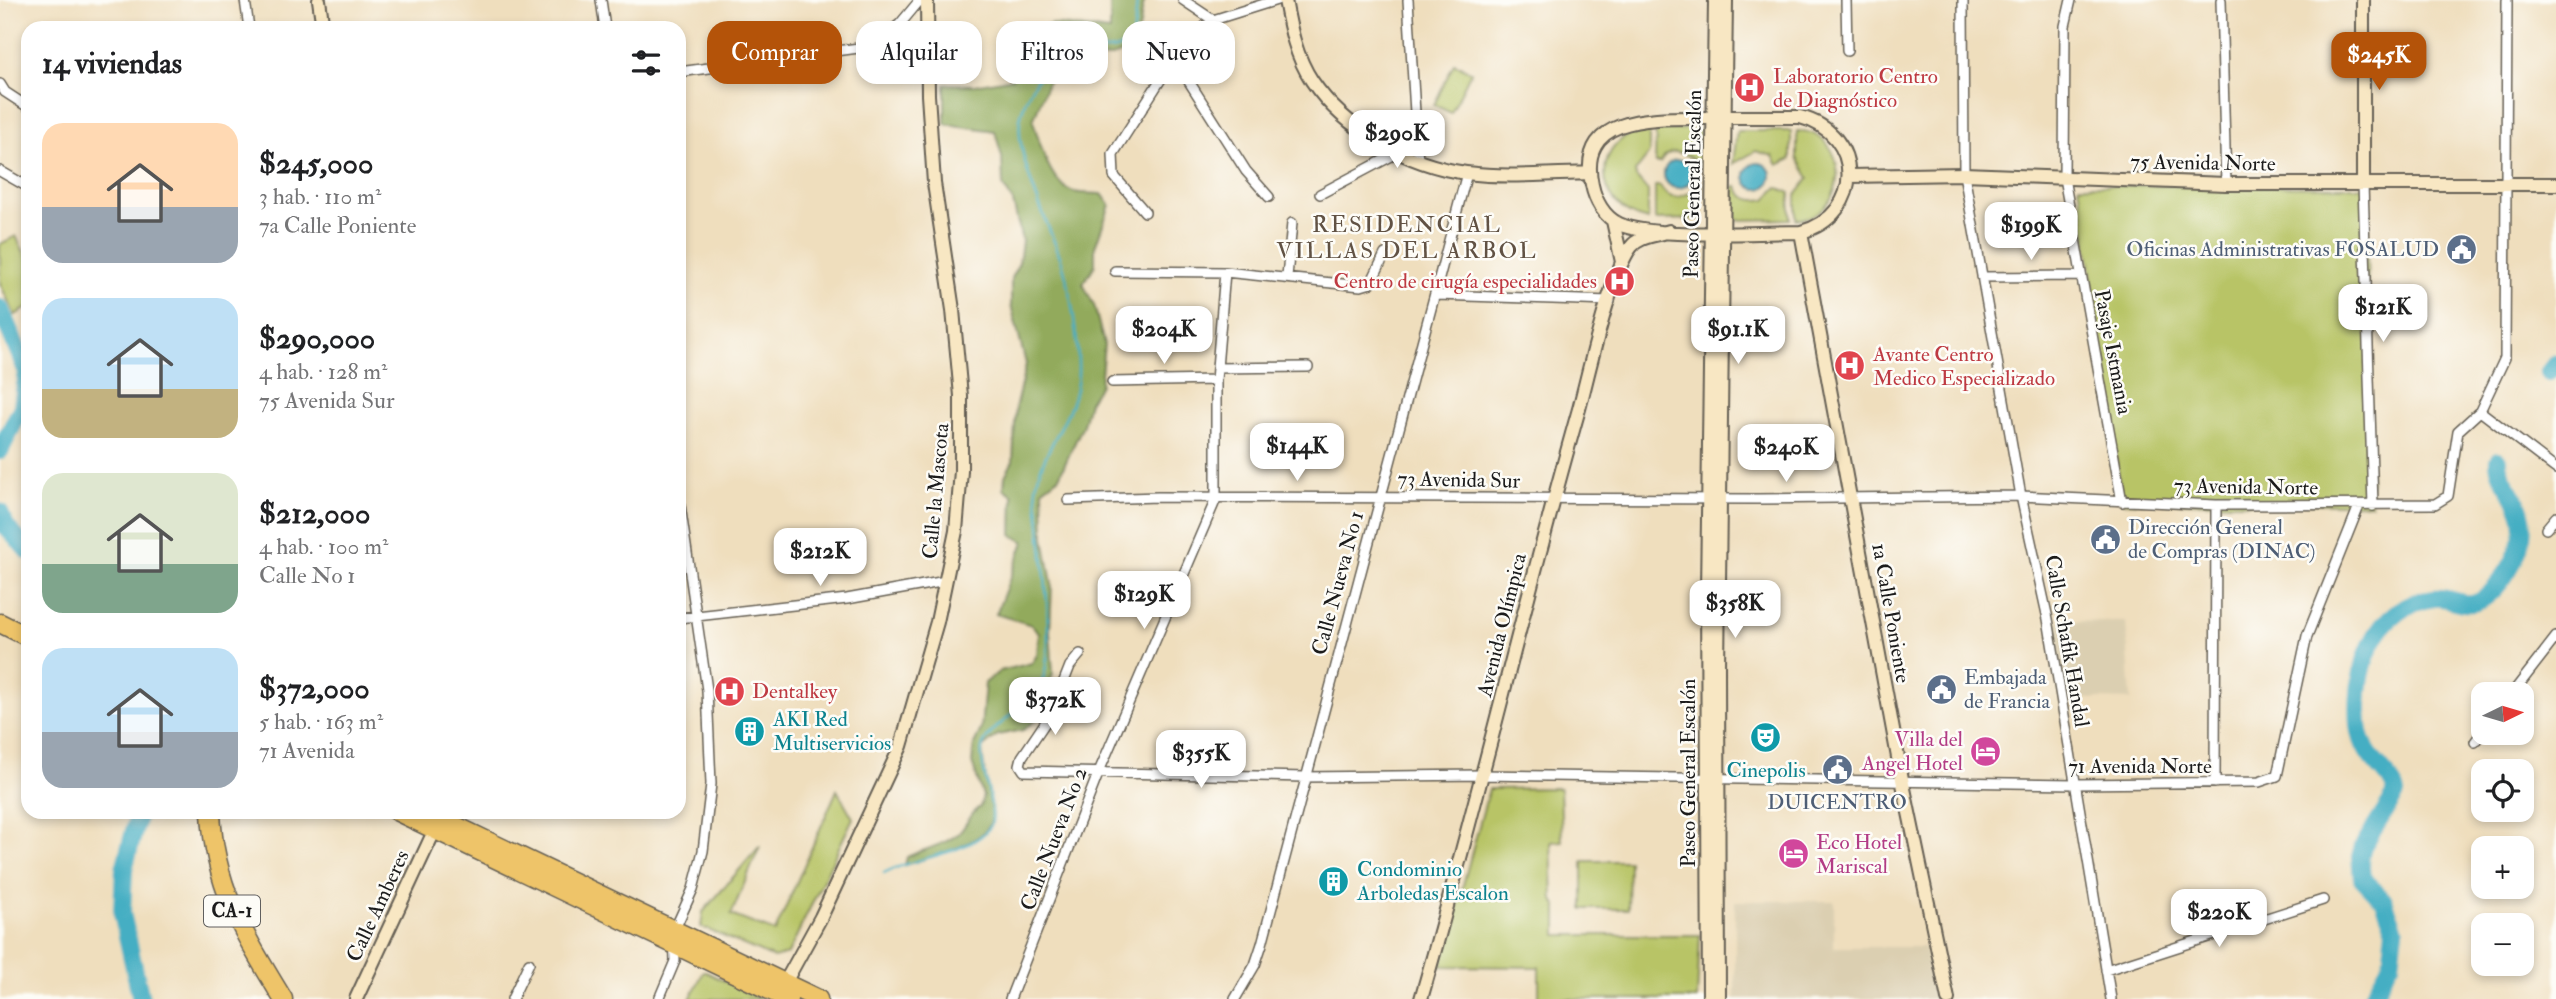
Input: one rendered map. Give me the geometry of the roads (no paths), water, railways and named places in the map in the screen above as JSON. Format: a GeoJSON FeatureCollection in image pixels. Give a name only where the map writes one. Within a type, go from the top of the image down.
{"type":"FeatureCollection","features":[{"type":"Feature","properties":{"kind":"highway"},"geometry":{"type":"LineString","coordinates":[[0,610],[21,620]]}},
{"type":"Feature","properties":{"kind":"highway"},"geometry":{"type":"LineString","coordinates":[[0,623],[21,634]]}},
{"type":"Feature","properties":{"kind":"highway","name":"CA-1"},"geometry":{"type":"LineString","coordinates":[[204,819],[210,866],[223,909],[272,999]]}},
{"type":"Feature","properties":{"kind":"highway","name":"CA-1"},"geometry":{"type":"LineString","coordinates":[[212,819],[216,863],[233,914],[283,999]]}},
{"type":"Feature","properties":{"kind":"highway"},"geometry":{"type":"LineString","coordinates":[[437,819],[784,992],[818,999]]}},
{"type":"Feature","properties":{"kind":"main road"},"geometry":{"type":"LineString","coordinates":[[318,0],[322,21]]}},
{"type":"Feature","properties":{"kind":"main road","name":"Calle la Mascota"},"geometry":{"type":"LineString","coordinates":[[926,0],[926,21]]}},
{"type":"Feature","properties":{"kind":"main road"},"geometry":{"type":"LineString","coordinates":[[1277,0],[1304,66],[1324,96],[1371,136],[1399,152],[1418,161],[1467,173],[1590,173]]}},
{"type":"Feature","properties":{"kind":"main road"},"geometry":{"type":"LineString","coordinates":[[1284,0],[1289,24]]}},
{"type":"Feature","properties":{"kind":"main road","name":"Paseo General Escalón"},"geometry":{"type":"LineString","coordinates":[[1715,0],[1719,118]]}},
{"type":"Feature","properties":{"kind":"main road","name":"Paseo General Escalón"},"geometry":{"type":"LineString","coordinates":[[1709,999],[1716,232],[1726,0]]}},
{"type":"Feature","properties":{"kind":"main road"},"geometry":{"type":"LineString","coordinates":[[2363,0],[2363,184]]}},
{"type":"Feature","properties":{"kind":"main road","name":"Calle la Mascota"},"geometry":{"type":"LineString","coordinates":[[784,992],[901,746],[921,685],[956,531],[962,416],[953,310],[934,183],[928,84]]}},
{"type":"Feature","properties":{"kind":"main road"},"geometry":{"type":"LineString","coordinates":[[1800,117],[1812,120],[1834,135],[1846,158],[1850,176],[1847,193],[1834,216],[1818,228],[1801,232],[1639,231],[1613,221],[1601,208],[1590,173],[1592,154],[1603,136],[1620,124],[1648,119],[1719,118],[1800,117]]}},
{"type":"Feature","properties":{"kind":"main road","name":"75 Avenida Norte"},"geometry":{"type":"LineString","coordinates":[[1850,176],[1964,174],[2226,184],[2556,184]]}},
{"type":"Feature","properties":{"kind":"main road"},"geometry":{"type":"LineString","coordinates":[[1613,221],[1622,262]]}},
{"type":"Feature","properties":{"kind":"main road","name":"Avenida Olímpica"},"geometry":{"type":"LineString","coordinates":[[1421,999],[1553,499],[1609,300],[1622,262],[1637,241],[1669,231]]}},
{"type":"Feature","properties":{"kind":"main road","name":"1a Calle Poniente"},"geometry":{"type":"LineString","coordinates":[[1801,232],[1902,779],[1948,999]]}},
{"type":"Feature","properties":{"kind":"main road","name":"Paseo General Escalón"},"geometry":{"type":"LineString","coordinates":[[1712,780],[1719,999]]}},
{"type":"Feature","properties":{"kind":"main road","name":"Calle Amberes"},"geometry":{"type":"LineString","coordinates":[[356,999],[435,819]]}},
{"type":"Feature","properties":{"kind":"street"},"geometry":{"type":"LineString","coordinates":[[245,0],[248,21]]}},
{"type":"Feature","properties":{"kind":"street"},"geometry":{"type":"LineString","coordinates":[[601,0],[604,21]]}},
{"type":"Feature","properties":{"kind":"street"},"geometry":{"type":"LineString","coordinates":[[902,21],[920,0]]}},
{"type":"Feature","properties":{"kind":"street"},"geometry":{"type":"LineString","coordinates":[[1183,0],[1213,20],[1277,0]]}},
{"type":"Feature","properties":{"kind":"street"},"geometry":{"type":"LineString","coordinates":[[1408,0],[1418,161]]}},
{"type":"Feature","properties":{"kind":"street"},"geometry":{"type":"LineString","coordinates":[[1846,0],[1847,51]]}},
{"type":"Feature","properties":{"kind":"street","name":"Calle Schafik Handal"},"geometry":{"type":"LineString","coordinates":[[1963,0],[1964,174],[2021,496],[2048,619],[2111,999]]}},
{"type":"Feature","properties":{"kind":"street","name":"Pasaje Istmania"},"geometry":{"type":"LineString","coordinates":[[2071,0],[2065,26],[2064,178],[2122,502]]}},
{"type":"Feature","properties":{"kind":"street"},"geometry":{"type":"LineString","coordinates":[[2221,0],[2226,184]]}},
{"type":"Feature","properties":{"kind":"street"},"geometry":{"type":"LineString","coordinates":[[2507,0],[2505,358],[2480,411],[2556,469]]}},
{"type":"Feature","properties":{"kind":"street"},"geometry":{"type":"LineString","coordinates":[[686,71],[856,47]]}},
{"type":"Feature","properties":{"kind":"street"},"geometry":{"type":"LineString","coordinates":[[0,84],[5,92],[21,102]]}},
{"type":"Feature","properties":{"kind":"street"},"geometry":{"type":"LineString","coordinates":[[1145,212],[1114,176],[1113,154],[1157,84]]}},
{"type":"Feature","properties":{"kind":"street"},"geometry":{"type":"LineString","coordinates":[[1191,84],[1246,171],[1269,197]]}},
{"type":"Feature","properties":{"kind":"street"},"geometry":{"type":"LineString","coordinates":[[1320,194],[1399,152]]}},
{"type":"Feature","properties":{"kind":"street"},"geometry":{"type":"LineString","coordinates":[[0,171],[21,183]]}},
{"type":"Feature","properties":{"kind":"street","name":"Calle Nueva No 1"},"geometry":{"type":"LineString","coordinates":[[1235,999],[1255,965],[1262,944],[1379,496],[1437,295],[1467,173]]}},
{"type":"Feature","properties":{"kind":"street"},"geometry":{"type":"LineString","coordinates":[[2363,184],[2373,506]]}},
{"type":"Feature","properties":{"kind":"street"},"geometry":{"type":"LineString","coordinates":[[1287,277],[1292,223]]}},
{"type":"Feature","properties":{"kind":"street"},"geometry":{"type":"LineString","coordinates":[[1115,271],[1225,272],[1361,286],[1371,283],[1385,254]]}},
{"type":"Feature","properties":{"kind":"street"},"geometry":{"type":"LineString","coordinates":[[1216,499],[1216,380],[1225,272]]}},
{"type":"Feature","properties":{"kind":"street"},"geometry":{"type":"LineString","coordinates":[[1982,276],[2080,276]]}},
{"type":"Feature","properties":{"kind":"street"},"geometry":{"type":"LineString","coordinates":[[1437,295],[1609,300]]}},
{"type":"Feature","properties":{"kind":"street"},"geometry":{"type":"LineString","coordinates":[[1217,368],[1308,367]]}},
{"type":"Feature","properties":{"kind":"street"},"geometry":{"type":"LineString","coordinates":[[1112,383],[1216,380]]}},
{"type":"Feature","properties":{"kind":"street","name":"73 Avenida Norte"},"geometry":{"type":"LineString","coordinates":[[1851,499],[2021,496],[2216,505],[2359,506],[2442,501],[2448,495],[2458,431],[2480,411]]}},
{"type":"Feature","properties":{"kind":"street","name":"73 Avenida Sur"},"geometry":{"type":"LineString","coordinates":[[1068,500],[1379,496],[1851,499]]}},
{"type":"Feature","properties":{"kind":"street","name":"Calle Nueva No 2"},"geometry":{"type":"LineString","coordinates":[[1010,999],[1098,774],[1216,499]]}},
{"type":"Feature","properties":{"kind":"street"},"geometry":{"type":"LineString","coordinates":[[2215,783],[2216,505]]}},
{"type":"Feature","properties":{"kind":"street","name":"71 Avenida Norte"},"geometry":{"type":"LineString","coordinates":[[1080,654],[1070,666],[1051,715],[1022,757],[1020,765],[1023,770],[1098,774],[1305,777],[1482,775],[1712,780],[1902,779],[2075,784],[2259,782],[2277,776],[2307,636],[2359,506]]}},
{"type":"Feature","properties":{"kind":"street"},"geometry":{"type":"LineString","coordinates":[[2546,529],[2556,517]]}},
{"type":"Feature","properties":{"kind":"street"},"geometry":{"type":"LineString","coordinates":[[659,999],[675,961],[676,939],[693,888],[710,802],[708,712],[698,618],[686,542]]}},
{"type":"Feature","properties":{"kind":"street"},"geometry":{"type":"LineString","coordinates":[[686,618],[847,600],[946,581]]}},
{"type":"Feature","properties":{"kind":"street"},"geometry":{"type":"LineString","coordinates":[[2521,682],[2556,637]]}},
{"type":"Feature","properties":{"kind":"street"},"geometry":{"type":"LineString","coordinates":[[2106,970],[2323,900]]}},
{"type":"Feature","properties":{"kind":"street"},"geometry":{"type":"LineString","coordinates":[[512,999],[528,963]]}},
{"type":"Feature","properties":{"kind":"water"},"geometry":{"type":"Polygon","coordinates":[[[1678,160],[1688,164],[1692,174],[1688,184],[1678,188],[1668,184],[1664,174],[1668,164],[1678,160]]]}},
{"type":"Feature","properties":{"kind":"water"},"geometry":{"type":"Polygon","coordinates":[[[1758,163],[1767,167],[1771,176],[1767,185],[1758,189],[1749,185],[1745,176],[1749,167],[1758,163]]]}},
{"type":"Feature","properties":{"kind":"waterway"},"geometry":{"type":"LineString","coordinates":[[884,873],[970,843],[990,827],[991,801],[982,749],[991,733],[1035,692],[1046,667],[1048,618],[1036,487],[1039,472],[1072,403],[1078,361],[1074,317],[1065,274],[1028,171],[1020,135],[1020,120],[1031,90],[1063,47],[1103,50],[1122,47],[1129,41],[1134,29],[1137,0]]}},
{"type":"Feature","properties":{"kind":"waterway"},"geometry":{"type":"LineString","coordinates":[[0,308],[21,358]]}},
{"type":"Feature","properties":{"kind":"waterway"},"geometry":{"type":"LineString","coordinates":[[2549,372],[2556,363]]}},
{"type":"Feature","properties":{"kind":"waterway"},"geometry":{"type":"LineString","coordinates":[[0,451],[21,409]]}},
{"type":"Feature","properties":{"kind":"waterway"},"geometry":{"type":"LineString","coordinates":[[2371,999],[2391,963],[2395,930],[2384,901],[2362,878],[2360,857],[2363,846],[2396,794],[2389,778],[2371,757],[2362,738],[2358,704],[2364,663],[2371,644],[2395,614],[2413,604],[2434,598],[2476,602],[2490,593],[2509,570],[2520,545],[2522,517],[2499,469],[2498,460]]}},
{"type":"Feature","properties":{"kind":"waterway"},"geometry":{"type":"LineString","coordinates":[[0,512],[6,526],[21,543]]}},
{"type":"Feature","properties":{"kind":"waterway"},"geometry":{"type":"LineString","coordinates":[[137,819],[124,869],[122,913],[141,999]]}},
{"type":"Feature","properties":{"kind":"place","name":"Laboratorio Centro de Diagnóstico"},"geometry":{"type":"Point","coordinates":[1750,88]}},
{"type":"Feature","properties":{"kind":"place","name":"Oficinas Administrativas FOSALUD"},"geometry":{"type":"Point","coordinates":[2462,249]}},
{"type":"Feature","properties":{"kind":"place","name":"Centro de cirugía especialidades"},"geometry":{"type":"Point","coordinates":[1620,281]}},
{"type":"Feature","properties":{"kind":"place","name":"Avante Centro Medico Especializado"},"geometry":{"type":"Point","coordinates":[1850,366]}},
{"type":"Feature","properties":{"kind":"place","name":"Dirección General de Compras (DINAC)"},"geometry":{"type":"Point","coordinates":[2105,539]}},
{"type":"Feature","properties":{"kind":"place","name":"Embajada de Francia"},"geometry":{"type":"Point","coordinates":[1941,689]}},
{"type":"Feature","properties":{"kind":"place","name":"Dentalkey"},"geometry":{"type":"Point","coordinates":[729,691]}},
{"type":"Feature","properties":{"kind":"place","name":"AKI Red Multiservicios"},"geometry":{"type":"Point","coordinates":[750,731]}},
{"type":"Feature","properties":{"kind":"place","name":"Cinepolis"},"geometry":{"type":"Point","coordinates":[1766,738]}},
{"type":"Feature","properties":{"kind":"place","name":"Villa del Angel Hotel"},"geometry":{"type":"Point","coordinates":[1986,751]}},
{"type":"Feature","properties":{"kind":"place","name":"DUICENTRO"},"geometry":{"type":"Point","coordinates":[1837,770]}},
{"type":"Feature","properties":{"kind":"place","name":"Eco Hotel Mariscal"},"geometry":{"type":"Point","coordinates":[1793,854]}},
{"type":"Feature","properties":{"kind":"place","name":"Condominio Arboledas Escalon"},"geometry":{"type":"Point","coordinates":[1334,881]}},
{"type":"Feature","properties":{"kind":"district","name":"RESIDENCIAL VILLAS DEL ARBOL"},"geometry":{"type":"Point","coordinates":[1407,237]}}]}
